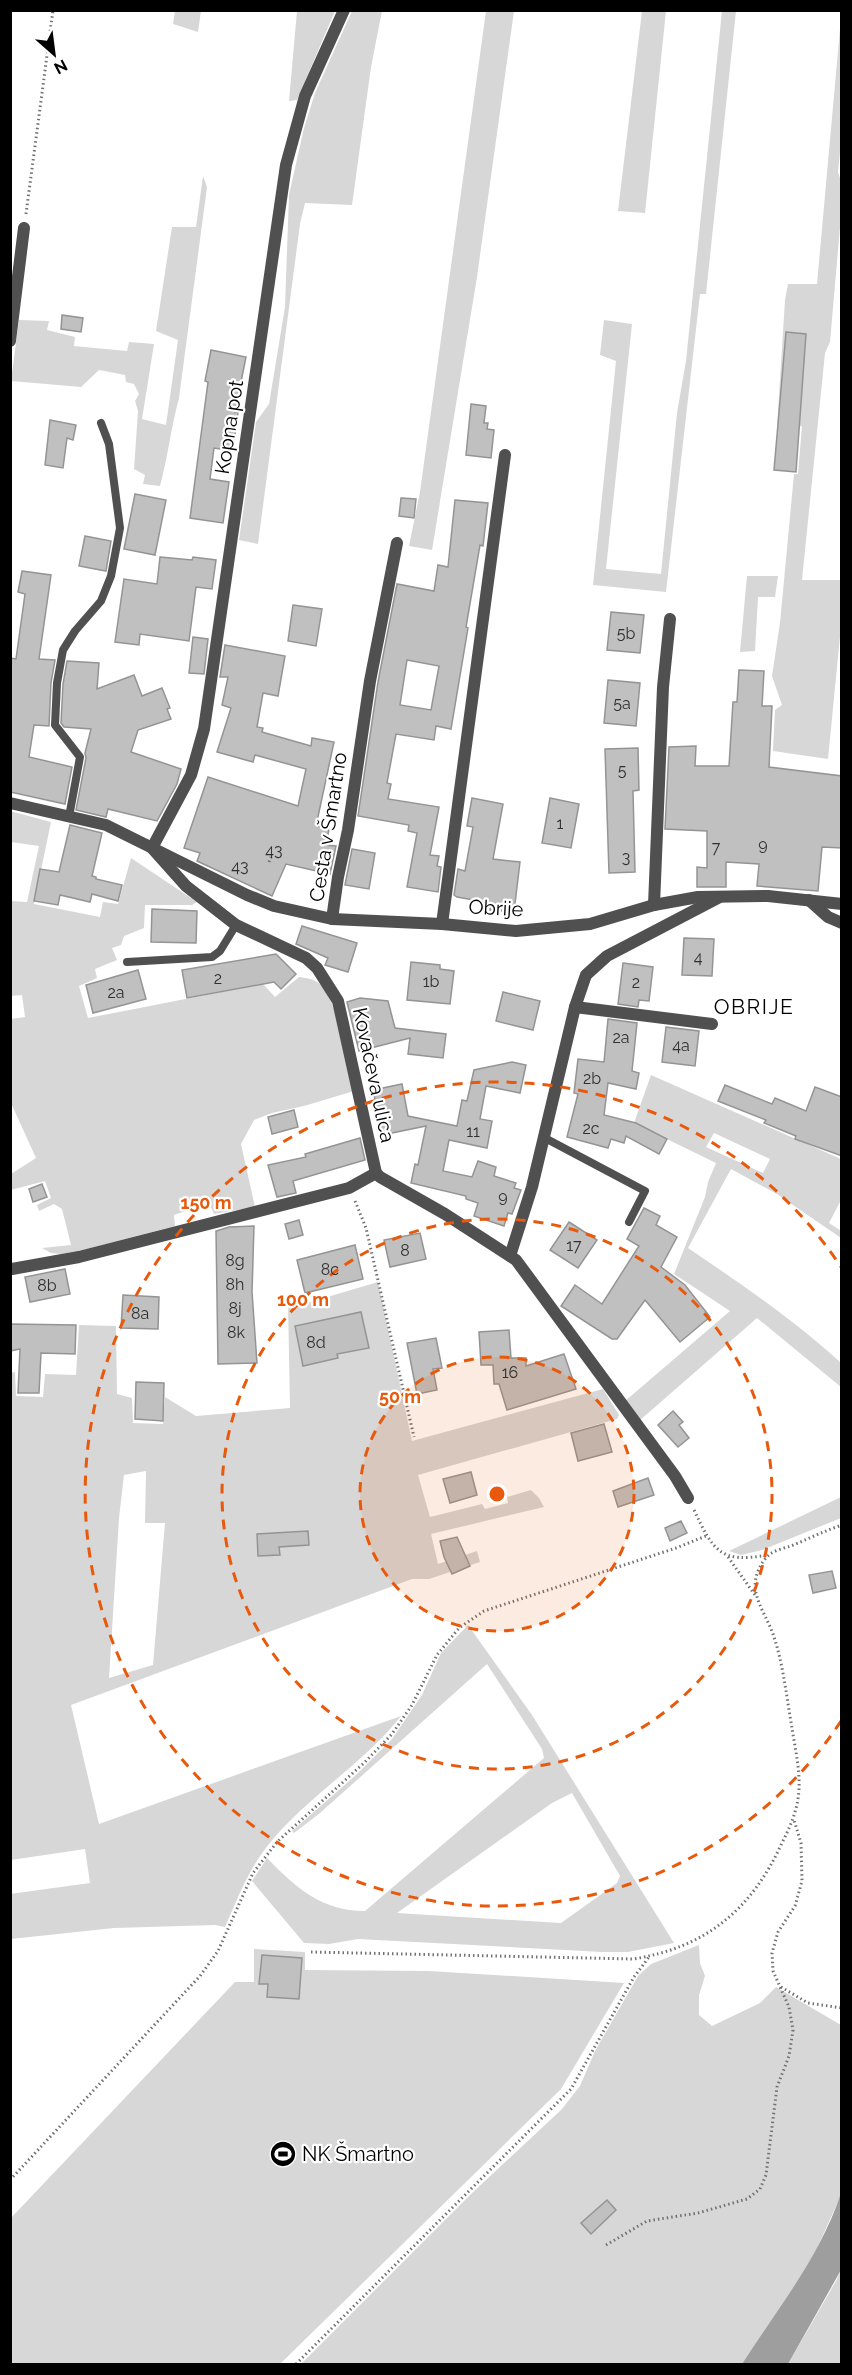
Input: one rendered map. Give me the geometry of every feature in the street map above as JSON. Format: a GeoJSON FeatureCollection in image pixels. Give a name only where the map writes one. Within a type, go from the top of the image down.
{"type":"FeatureCollection","features":[{"type":"Feature","properties":{"kind":"street","name":"Kopna pot"},"geometry":{"type":"LineString","coordinates":[[152,848],[191,775],[200,747],[211,688],[286,165],[305,96],[344,10]]}},
{"type":"Feature","properties":{"kind":"street"},"geometry":{"type":"LineString","coordinates":[[10,341],[24,228]]}},
{"type":"Feature","properties":{"kind":"street"},"geometry":{"type":"LineString","coordinates":[[442,924],[505,456]]}},
{"type":"Feature","properties":{"kind":"street","name":"Cesta v Šmartno"},"geometry":{"type":"LineString","coordinates":[[10,803],[106,825],[247,895],[274,906],[332,919],[370,681],[397,543]]}},
{"type":"Feature","properties":{"kind":"street"},"geometry":{"type":"LineString","coordinates":[[654,905],[663,697],[670,619]]}},
{"type":"Feature","properties":{"kind":"street","name":"Kovačeva ulica"},"geometry":{"type":"LineString","coordinates":[[152,848],[186,886],[236,925],[306,958],[317,968],[338,1000],[376,1173],[516,1260],[675,1476],[688,1498]]}},
{"type":"Feature","properties":{"kind":"street","name":"Obrije"},"geometry":{"type":"LineString","coordinates":[[332,919],[442,924],[516,931],[590,924],[654,905],[698,897],[768,896],[842,904]]}},
{"type":"Feature","properties":{"kind":"street"},"geometry":{"type":"LineString","coordinates":[[510,1256],[532,1187],[575,1007],[586,975],[607,956],[719,897]]}},
{"type":"Feature","properties":{"kind":"street"},"geometry":{"type":"LineString","coordinates":[[809,900],[828,917],[842,923]]}},
{"type":"Feature","properties":{"kind":"street"},"geometry":{"type":"LineString","coordinates":[[575,1007],[712,1024]]}},
{"type":"Feature","properties":{"kind":"street"},"geometry":{"type":"LineString","coordinates":[[12,1269],[79,1257],[349,1188],[376,1173]]}},
{"type":"Feature","properties":{"kind":"lane"},"geometry":{"type":"LineString","coordinates":[[69,817],[80,758],[55,725],[57,683],[63,650],[75,631],[101,601],[111,576],[120,528],[109,444],[100,423]]}},
{"type":"Feature","properties":{"kind":"lane"},"geometry":{"type":"LineString","coordinates":[[127,963],[212,957],[220,951],[236,925]]}},
{"type":"Feature","properties":{"kind":"lane"},"geometry":{"type":"LineString","coordinates":[[543,1137],[645,1191],[629,1222]]}},
{"type":"Feature","properties":{"kind":"path"},"geometry":{"type":"LineString","coordinates":[[24,228],[53,10]]}},
{"type":"Feature","properties":{"kind":"path"},"geometry":{"type":"LineString","coordinates":[[349,1188],[366,1228],[414,1437]]}},
{"type":"Feature","properties":{"kind":"path"},"geometry":{"type":"LineString","coordinates":[[311,1952],[633,1959],[649,1957],[696,1939],[733,1915],[759,1884],[777,1855],[794,1819],[799,1790],[783,1672],[774,1637],[755,1595],[728,1557],[718,1550],[706,1536],[688,1498]]}},
{"type":"Feature","properties":{"kind":"path"},"geometry":{"type":"LineString","coordinates":[[728,1557],[741,1559],[769,1555],[842,1525]]}},
{"type":"Feature","properties":{"kind":"path"},"geometry":{"type":"LineString","coordinates":[[10,2180],[200,1976],[218,1951],[253,1873],[277,1842],[392,1734],[412,1705],[437,1655],[459,1628],[484,1611],[706,1536]]}},
{"type":"Feature","properties":{"kind":"path"},"geometry":{"type":"LineString","coordinates":[[755,1595],[755,1583],[759,1569],[769,1555]]}},
{"type":"Feature","properties":{"kind":"path"},"geometry":{"type":"LineString","coordinates":[[606,2245],[647,2221],[698,2213],[747,2199],[760,2189],[766,2175],[777,2087],[789,2056],[793,2030],[789,2007],[773,1971],[772,1953],[778,1932],[795,1906],[802,1881],[801,1843],[794,1819]]}},
{"type":"Feature","properties":{"kind":"path"},"geometry":{"type":"LineString","coordinates":[[296,2364],[571,2089],[634,1977],[649,1957]]}},
{"type":"Feature","properties":{"kind":"path"},"geometry":{"type":"LineString","coordinates":[[780,1986],[808,2003],[842,2008]]}},
{"type":"Feature","properties":{"kind":"shaded area"},"geometry":{"type":"Polygon","coordinates":[[[175,11],[201,11],[198,32],[173,24],[175,11]]]}},
{"type":"Feature","properties":{"kind":"shaded area"},"geometry":{"type":"Polygon","coordinates":[[[297,11],[335,11],[297,100],[289,101],[297,11]]]}},
{"type":"Feature","properties":{"kind":"shaded area"},"geometry":{"type":"Polygon","coordinates":[[[352,11],[382,11],[371,67],[352,205],[305,203],[300,224],[258,544],[239,540],[256,422],[269,404],[285,307],[289,195],[304,128],[315,93],[352,11]]]}},
{"type":"Feature","properties":{"kind":"shaded area"},"geometry":{"type":"Polygon","coordinates":[[[486,11],[514,11],[477,277],[432,550],[409,546],[420,492],[486,11]]]}},
{"type":"Feature","properties":{"kind":"shaded area"},"geometry":{"type":"Polygon","coordinates":[[[642,11],[666,11],[645,213],[618,211],[642,11]]]}},
{"type":"Feature","properties":{"kind":"shaded area"},"geometry":{"type":"Polygon","coordinates":[[[722,11],[736,11],[706,294],[700,294],[666,592],[593,585],[616,361],[600,355],[604,320],[632,324],[606,569],[661,574],[677,413],[686,361],[722,11]]]}},
{"type":"Feature","properties":{"kind":"shaded area"},"geometry":{"type":"Polygon","coordinates":[[[841,18],[842,131],[838,172],[841,181],[841,216],[830,342],[825,353],[802,580],[841,580],[841,626],[828,759],[773,751],[775,710],[782,705],[772,676],[780,623],[794,474],[798,474],[802,426],[777,427],[785,300],[788,284],[817,284],[841,18]]]}},
{"type":"Feature","properties":{"kind":"shaded area"},"geometry":{"type":"Polygon","coordinates":[[[203,176],[207,187],[179,398],[160,486],[143,484],[145,475],[134,469],[138,411],[135,401],[139,394],[134,384],[126,382],[125,375],[99,370],[81,387],[11,381],[19,320],[49,321],[47,330],[75,337],[74,346],[127,351],[129,342],[154,344],[142,419],[166,425],[178,340],[156,331],[172,227],[196,227],[203,176]]]}},
{"type":"Feature","properties":{"kind":"shaded area"},"geometry":{"type":"Polygon","coordinates":[[[747,576],[778,576],[775,597],[758,597],[755,651],[740,652],[747,576]]]}},
{"type":"Feature","properties":{"kind":"shaded area"},"geometry":{"type":"Polygon","coordinates":[[[10,811],[51,822],[34,904],[100,917],[103,902],[118,904],[131,858],[197,902],[192,905],[145,905],[144,928],[124,936],[121,945],[112,948],[117,960],[95,969],[97,978],[79,986],[88,1018],[263,984],[275,997],[299,977],[315,981],[324,989],[336,1016],[354,1091],[254,1120],[241,1144],[255,1207],[214,1214],[209,1203],[174,1215],[175,1226],[61,1254],[51,1253],[42,1248],[71,1245],[62,1209],[54,1204],[39,1211],[37,1205],[51,1198],[45,1181],[11,1190],[11,1174],[36,1158],[11,1103],[11,1019],[25,1017],[22,995],[11,996],[11,901],[27,902],[39,846],[11,842],[10,811]]]}},
{"type":"Feature","properties":{"kind":"shaded area"},"geometry":{"type":"Polygon","coordinates":[[[651,1075],[841,1159],[841,1200],[829,1223],[841,1231],[841,1238],[777,1194],[731,1169],[688,1248],[785,1317],[841,1363],[841,1387],[757,1318],[639,1421],[624,1402],[730,1311],[674,1274],[716,1163],[634,1123],[651,1075]],[[714,1133],[706,1147],[763,1173],[770,1159],[714,1133]]]}},
{"type":"Feature","properties":{"kind":"shaded area"},"geometry":{"type":"Polygon","coordinates":[[[378,1282],[412,1441],[603,1389],[619,1415],[617,1419],[418,1475],[430,1517],[482,1504],[485,1509],[508,1503],[507,1497],[531,1490],[539,1498],[544,1507],[431,1534],[438,1564],[477,1551],[480,1562],[429,1579],[412,1579],[71,1705],[99,1824],[401,1716],[369,1751],[280,1831],[265,1849],[248,1877],[225,1927],[215,1925],[114,1928],[11,1939],[10,1894],[90,1883],[85,1849],[11,1860],[11,1373],[15,1372],[16,1396],[43,1397],[45,1374],[76,1375],[79,1325],[116,1326],[117,1394],[132,1398],[133,1423],[163,1424],[165,1397],[196,1416],[290,1408],[288,1303],[307,1303],[378,1282]],[[146,1471],[124,1475],[119,1518],[109,1678],[153,1665],[165,1523],[145,1523],[146,1471]]]}},
{"type":"Feature","properties":{"kind":"shaded area"},"geometry":{"type":"Polygon","coordinates":[[[841,1497],[841,1518],[762,1550],[741,1555],[729,1551],[841,1497]]]}},
{"type":"Feature","properties":{"kind":"shaded area"},"geometry":{"type":"Polygon","coordinates":[[[468,1625],[532,1715],[674,1943],[628,1952],[602,1952],[358,1939],[329,1944],[304,1943],[252,1881],[267,1858],[288,1879],[311,1896],[336,1907],[365,1911],[544,1758],[542,1749],[487,1664],[320,1813],[294,1833],[292,1831],[356,1775],[392,1739],[422,1695],[441,1653],[468,1625]],[[572,1793],[552,1803],[397,1913],[561,1923],[617,1883],[620,1876],[572,1793]]]}},
{"type":"Feature","properties":{"kind":"shaded area"},"geometry":{"type":"Polygon","coordinates":[[[699,1945],[700,1963],[705,1976],[699,1995],[699,2015],[712,2026],[760,2003],[776,1987],[841,2025],[841,2195],[814,2255],[794,2289],[742,2364],[301,2364],[472,2193],[561,2110],[580,2086],[595,2051],[638,1976],[651,1964],[699,1945]]]}},
{"type":"Feature","properties":{"kind":"shaded area","name":"NK Šmartno"},"geometry":{"type":"Polygon","coordinates":[[[254,1949],[305,1952],[305,1970],[429,1971],[624,1983],[561,2089],[280,2364],[11,2364],[10,2219],[235,1982],[254,1982],[254,1949]]]}},
{"type":"Feature","properties":{"kind":"shaded area"},"geometry":{"type":"Polygon","coordinates":[[[841,2193],[841,2270],[788,2364],[742,2364],[810,2260],[822,2239],[841,2193]]]}},
{"type":"Feature","properties":{"kind":"shaded area"},"geometry":{"type":"Polygon","coordinates":[[[841,2270],[841,2364],[788,2364],[836,2281],[841,2270]]]}},
{"type":"Feature","properties":{"kind":"building"},"geometry":{"type":"Polygon","coordinates":[[[62,315],[83,318],[81,332],[61,329],[62,315]]]}},
{"type":"Feature","properties":{"kind":"building"},"geometry":{"type":"Polygon","coordinates":[[[786,332],[806,334],[796,472],[774,470],[786,332]]]}},
{"type":"Feature","properties":{"kind":"building"},"geometry":{"type":"Polygon","coordinates":[[[211,350],[246,357],[235,412],[238,412],[233,451],[214,448],[210,479],[229,482],[223,523],[190,518],[208,382],[205,381],[211,350]]]}},
{"type":"Feature","properties":{"kind":"building"},"geometry":{"type":"Polygon","coordinates":[[[471,404],[486,406],[484,423],[488,423],[487,429],[494,430],[491,458],[466,455],[471,404]]]}},
{"type":"Feature","properties":{"kind":"building"},"geometry":{"type":"Polygon","coordinates":[[[50,420],[76,425],[73,440],[67,438],[63,468],[45,465],[50,420]]]}},
{"type":"Feature","properties":{"kind":"building"},"geometry":{"type":"Polygon","coordinates":[[[135,494],[166,500],[155,555],[124,549],[135,494]]]}},
{"type":"Feature","properties":{"kind":"building"},"geometry":{"type":"Polygon","coordinates":[[[401,498],[416,499],[414,518],[399,516],[401,498]]]}},
{"type":"Feature","properties":{"kind":"building"},"geometry":{"type":"Polygon","coordinates":[[[455,500],[488,503],[483,546],[480,545],[451,729],[436,726],[434,740],[396,734],[387,783],[391,784],[388,799],[439,807],[430,855],[439,856],[437,866],[441,867],[438,892],[407,887],[417,833],[408,831],[409,825],[358,816],[378,682],[397,584],[434,591],[438,565],[448,567],[455,500]],[[407,660],[400,705],[431,710],[439,666],[407,660]]]}},
{"type":"Feature","properties":{"kind":"building"},"geometry":{"type":"Polygon","coordinates":[[[85,536],[111,541],[106,571],[79,566],[85,536]]]}},
{"type":"Feature","properties":{"kind":"building"},"geometry":{"type":"Polygon","coordinates":[[[160,557],[216,560],[212,589],[196,587],[189,641],[140,634],[139,645],[115,642],[124,579],[157,584],[160,557]]]}},
{"type":"Feature","properties":{"kind":"building"},"geometry":{"type":"Polygon","coordinates":[[[22,571],[51,575],[39,659],[55,660],[51,683],[49,726],[34,725],[29,757],[72,767],[65,804],[10,792],[10,658],[16,659],[25,594],[18,592],[22,571]]]}},
{"type":"Feature","properties":{"kind":"building"},"geometry":{"type":"Polygon","coordinates":[[[293,605],[322,609],[316,646],[288,641],[293,605]]]}},
{"type":"Feature","properties":{"kind":"building"},"geometry":{"type":"Polygon","coordinates":[[[611,612],[644,615],[640,653],[607,650],[611,612]]]}},
{"type":"Feature","properties":{"kind":"building"},"geometry":{"type":"Polygon","coordinates":[[[193,637],[208,639],[204,674],[189,673],[193,637]]]}},
{"type":"Feature","properties":{"kind":"building"},"geometry":{"type":"Polygon","coordinates":[[[225,645],[285,656],[278,696],[263,693],[257,727],[263,728],[262,732],[311,746],[312,738],[334,742],[316,826],[329,829],[326,845],[336,846],[330,874],[286,864],[272,896],[197,861],[200,853],[184,848],[208,777],[298,806],[306,769],[255,755],[253,762],[217,752],[231,708],[222,705],[228,677],[220,677],[225,645]]]}},
{"type":"Feature","properties":{"kind":"building"},"geometry":{"type":"Polygon","coordinates":[[[67,661],[99,663],[97,689],[134,675],[142,696],[162,688],[170,708],[167,709],[171,719],[138,730],[131,752],[181,769],[177,784],[157,821],[108,809],[106,817],[76,810],[91,729],[64,727],[61,723],[67,661]]]}},
{"type":"Feature","properties":{"kind":"building"},"geometry":{"type":"Polygon","coordinates":[[[739,670],[764,671],[762,706],[772,706],[769,767],[842,776],[842,848],[822,847],[818,891],[757,886],[759,864],[726,862],[726,887],[697,887],[697,867],[707,868],[707,831],[665,829],[669,747],[696,746],[695,766],[729,766],[733,702],[737,702],[739,670]]]}},
{"type":"Feature","properties":{"kind":"building"},"geometry":{"type":"Polygon","coordinates":[[[608,680],[640,683],[636,726],[604,723],[608,680]]]}},
{"type":"Feature","properties":{"kind":"building"},"geometry":{"type":"Polygon","coordinates":[[[638,748],[639,790],[633,791],[635,872],[609,873],[605,749],[638,748]]]}},
{"type":"Feature","properties":{"kind":"building"},"geometry":{"type":"Polygon","coordinates":[[[472,798],[503,804],[493,859],[520,862],[514,912],[490,910],[491,903],[454,895],[458,869],[465,871],[473,827],[467,826],[472,798]]]}},
{"type":"Feature","properties":{"kind":"building"},"geometry":{"type":"Polygon","coordinates":[[[550,798],[579,804],[571,848],[542,843],[550,798]]]}},
{"type":"Feature","properties":{"kind":"building"},"geometry":{"type":"Polygon","coordinates":[[[70,825],[102,833],[92,876],[122,885],[118,901],[92,894],[90,902],[60,895],[58,905],[34,901],[40,869],[59,872],[70,825]]]}},
{"type":"Feature","properties":{"kind":"building"},"geometry":{"type":"Polygon","coordinates":[[[352,849],[375,853],[369,889],[345,885],[352,849]]]}},
{"type":"Feature","properties":{"kind":"building"},"geometry":{"type":"Polygon","coordinates":[[[152,909],[197,911],[196,943],[151,942],[152,909]]]}},
{"type":"Feature","properties":{"kind":"building"},"geometry":{"type":"Polygon","coordinates":[[[302,926],[357,943],[348,972],[325,965],[328,958],[296,944],[302,926]]]}},
{"type":"Feature","properties":{"kind":"building"},"geometry":{"type":"Polygon","coordinates":[[[684,938],[714,939],[712,976],[682,975],[684,938]]]}},
{"type":"Feature","properties":{"kind":"building"},"geometry":{"type":"Polygon","coordinates":[[[276,954],[296,974],[281,989],[274,982],[187,998],[182,970],[276,954]]]}},
{"type":"Feature","properties":{"kind":"building"},"geometry":{"type":"Polygon","coordinates":[[[411,962],[440,965],[440,969],[454,971],[450,1004],[407,1000],[411,962]]]}},
{"type":"Feature","properties":{"kind":"building"},"geometry":{"type":"Polygon","coordinates":[[[623,963],[653,967],[649,1001],[639,1000],[638,1007],[618,1004],[623,963]]]}},
{"type":"Feature","properties":{"kind":"building"},"geometry":{"type":"Polygon","coordinates":[[[138,970],[146,999],[93,1013],[86,985],[138,970]]]}},
{"type":"Feature","properties":{"kind":"building"},"geometry":{"type":"Polygon","coordinates":[[[503,992],[540,1001],[533,1030],[496,1021],[503,992]]]}},
{"type":"Feature","properties":{"kind":"building"},"geometry":{"type":"Polygon","coordinates":[[[360,998],[388,1001],[395,1028],[446,1034],[443,1058],[408,1054],[410,1038],[359,1051],[347,1002],[360,998]]]}},
{"type":"Feature","properties":{"kind":"building"},"geometry":{"type":"Polygon","coordinates":[[[608,1019],[637,1023],[632,1071],[639,1073],[636,1089],[608,1083],[604,1115],[636,1123],[667,1139],[659,1154],[626,1136],[624,1143],[611,1139],[608,1148],[567,1137],[578,1094],[574,1093],[578,1059],[604,1062],[608,1019]]]}},
{"type":"Feature","properties":{"kind":"building"},"geometry":{"type":"Polygon","coordinates":[[[666,1027],[699,1031],[695,1066],[662,1062],[666,1027]]]}},
{"type":"Feature","properties":{"kind":"building"},"geometry":{"type":"Polygon","coordinates":[[[512,1062],[526,1065],[520,1093],[486,1086],[480,1119],[492,1121],[487,1148],[449,1140],[443,1171],[472,1177],[478,1161],[496,1167],[494,1176],[516,1183],[514,1188],[521,1190],[512,1214],[508,1213],[504,1226],[474,1216],[478,1203],[466,1199],[466,1196],[411,1183],[415,1164],[418,1165],[426,1126],[382,1135],[373,1090],[402,1084],[408,1116],[457,1126],[462,1100],[467,1101],[474,1070],[512,1062]]]}},
{"type":"Feature","properties":{"kind":"building"},"geometry":{"type":"Polygon","coordinates":[[[725,1085],[772,1104],[775,1098],[806,1111],[815,1087],[842,1097],[842,1156],[795,1139],[796,1136],[764,1123],[766,1120],[718,1101],[725,1085]]]}},
{"type":"Feature","properties":{"kind":"building"},"geometry":{"type":"Polygon","coordinates":[[[294,1110],[298,1127],[272,1134],[268,1117],[294,1110]]]}},
{"type":"Feature","properties":{"kind":"building"},"geometry":{"type":"Polygon","coordinates":[[[360,1138],[365,1160],[293,1181],[296,1193],[277,1197],[268,1165],[306,1157],[305,1154],[360,1138]]]}},
{"type":"Feature","properties":{"kind":"building"},"geometry":{"type":"Polygon","coordinates":[[[42,1184],[47,1197],[33,1202],[29,1189],[42,1184]]]}},
{"type":"Feature","properties":{"kind":"building"},"geometry":{"type":"Polygon","coordinates":[[[644,1208],[660,1216],[656,1225],[677,1237],[661,1267],[685,1285],[710,1317],[680,1342],[645,1300],[617,1339],[612,1339],[561,1306],[575,1285],[602,1304],[639,1246],[627,1239],[644,1208]]]}},
{"type":"Feature","properties":{"kind":"building"},"geometry":{"type":"Polygon","coordinates":[[[299,1220],[303,1235],[289,1239],[285,1224],[299,1220]]]}},
{"type":"Feature","properties":{"kind":"building"},"geometry":{"type":"Polygon","coordinates":[[[569,1222],[597,1240],[578,1268],[550,1250],[569,1222]]]}},
{"type":"Feature","properties":{"kind":"building"},"geometry":{"type":"Polygon","coordinates":[[[254,1226],[252,1292],[257,1363],[218,1364],[216,1231],[229,1227],[254,1226]]]}},
{"type":"Feature","properties":{"kind":"building"},"geometry":{"type":"Polygon","coordinates":[[[420,1233],[426,1259],[390,1267],[384,1240],[420,1233]]]}},
{"type":"Feature","properties":{"kind":"building"},"geometry":{"type":"Polygon","coordinates":[[[355,1245],[363,1279],[305,1293],[297,1260],[355,1245]]]}},
{"type":"Feature","properties":{"kind":"building"},"geometry":{"type":"Polygon","coordinates":[[[65,1269],[70,1294],[30,1302],[25,1277],[65,1269]]]}},
{"type":"Feature","properties":{"kind":"building"},"geometry":{"type":"Polygon","coordinates":[[[123,1295],[159,1297],[158,1329],[121,1328],[123,1295]]]}},
{"type":"Feature","properties":{"kind":"building"},"geometry":{"type":"Polygon","coordinates":[[[361,1312],[369,1348],[337,1354],[338,1358],[303,1366],[295,1326],[361,1312]]]}},
{"type":"Feature","properties":{"kind":"building"},"geometry":{"type":"Polygon","coordinates":[[[10,1324],[76,1325],[75,1354],[41,1353],[39,1393],[18,1393],[20,1349],[10,1351],[10,1324]]]}},
{"type":"Feature","properties":{"kind":"building"},"geometry":{"type":"Polygon","coordinates":[[[509,1330],[511,1358],[526,1358],[526,1366],[564,1354],[576,1389],[507,1410],[499,1384],[494,1384],[493,1365],[481,1365],[479,1332],[509,1330]]]}},
{"type":"Feature","properties":{"kind":"building"},"geometry":{"type":"Polygon","coordinates":[[[436,1338],[442,1368],[433,1369],[437,1390],[417,1394],[407,1343],[436,1338]]]}},
{"type":"Feature","properties":{"kind":"building"},"geometry":{"type":"Polygon","coordinates":[[[136,1382],[164,1383],[163,1421],[135,1419],[136,1382]]]}},
{"type":"Feature","properties":{"kind":"building"},"geometry":{"type":"Polygon","coordinates":[[[673,1411],[683,1422],[679,1425],[689,1438],[678,1447],[658,1425],[673,1411]]]}},
{"type":"Feature","properties":{"kind":"building"},"geometry":{"type":"Polygon","coordinates":[[[604,1424],[612,1452],[578,1461],[571,1433],[604,1424]]]}},
{"type":"Feature","properties":{"kind":"building"},"geometry":{"type":"Polygon","coordinates":[[[471,1472],[477,1495],[450,1503],[443,1479],[471,1472]]]}},
{"type":"Feature","properties":{"kind":"building"},"geometry":{"type":"Polygon","coordinates":[[[648,1478],[654,1495],[618,1507],[613,1491],[648,1478]]]}},
{"type":"Feature","properties":{"kind":"building"},"geometry":{"type":"Polygon","coordinates":[[[681,1521],[687,1533],[670,1541],[665,1528],[681,1521]]]}},
{"type":"Feature","properties":{"kind":"building"},"geometry":{"type":"Polygon","coordinates":[[[308,1531],[309,1545],[279,1547],[280,1555],[258,1556],[257,1534],[308,1531]]]}},
{"type":"Feature","properties":{"kind":"building"},"geometry":{"type":"Polygon","coordinates":[[[457,1537],[470,1566],[452,1574],[440,1541],[457,1537]]]}},
{"type":"Feature","properties":{"kind":"building"},"geometry":{"type":"Polygon","coordinates":[[[832,1571],[836,1588],[813,1593],[809,1575],[832,1571]]]}},
{"type":"Feature","properties":{"kind":"building"},"geometry":{"type":"Polygon","coordinates":[[[262,1955],[302,1958],[299,1999],[267,1997],[268,1984],[259,1984],[262,1955]]]}},
{"type":"Feature","properties":{"kind":"building"},"geometry":{"type":"Polygon","coordinates":[[[607,2200],[616,2210],[591,2234],[581,2223],[607,2200]]]}},
{"type":"Feature","properties":{"kind":"place","name":"NK Šmartno"},"geometry":{"type":"Point","coordinates":[283,2154]}},
{"type":"Feature","properties":{"kind":"district","name":"OBRIJE"},"geometry":{"type":"Point","coordinates":[754,1007]}}]}
